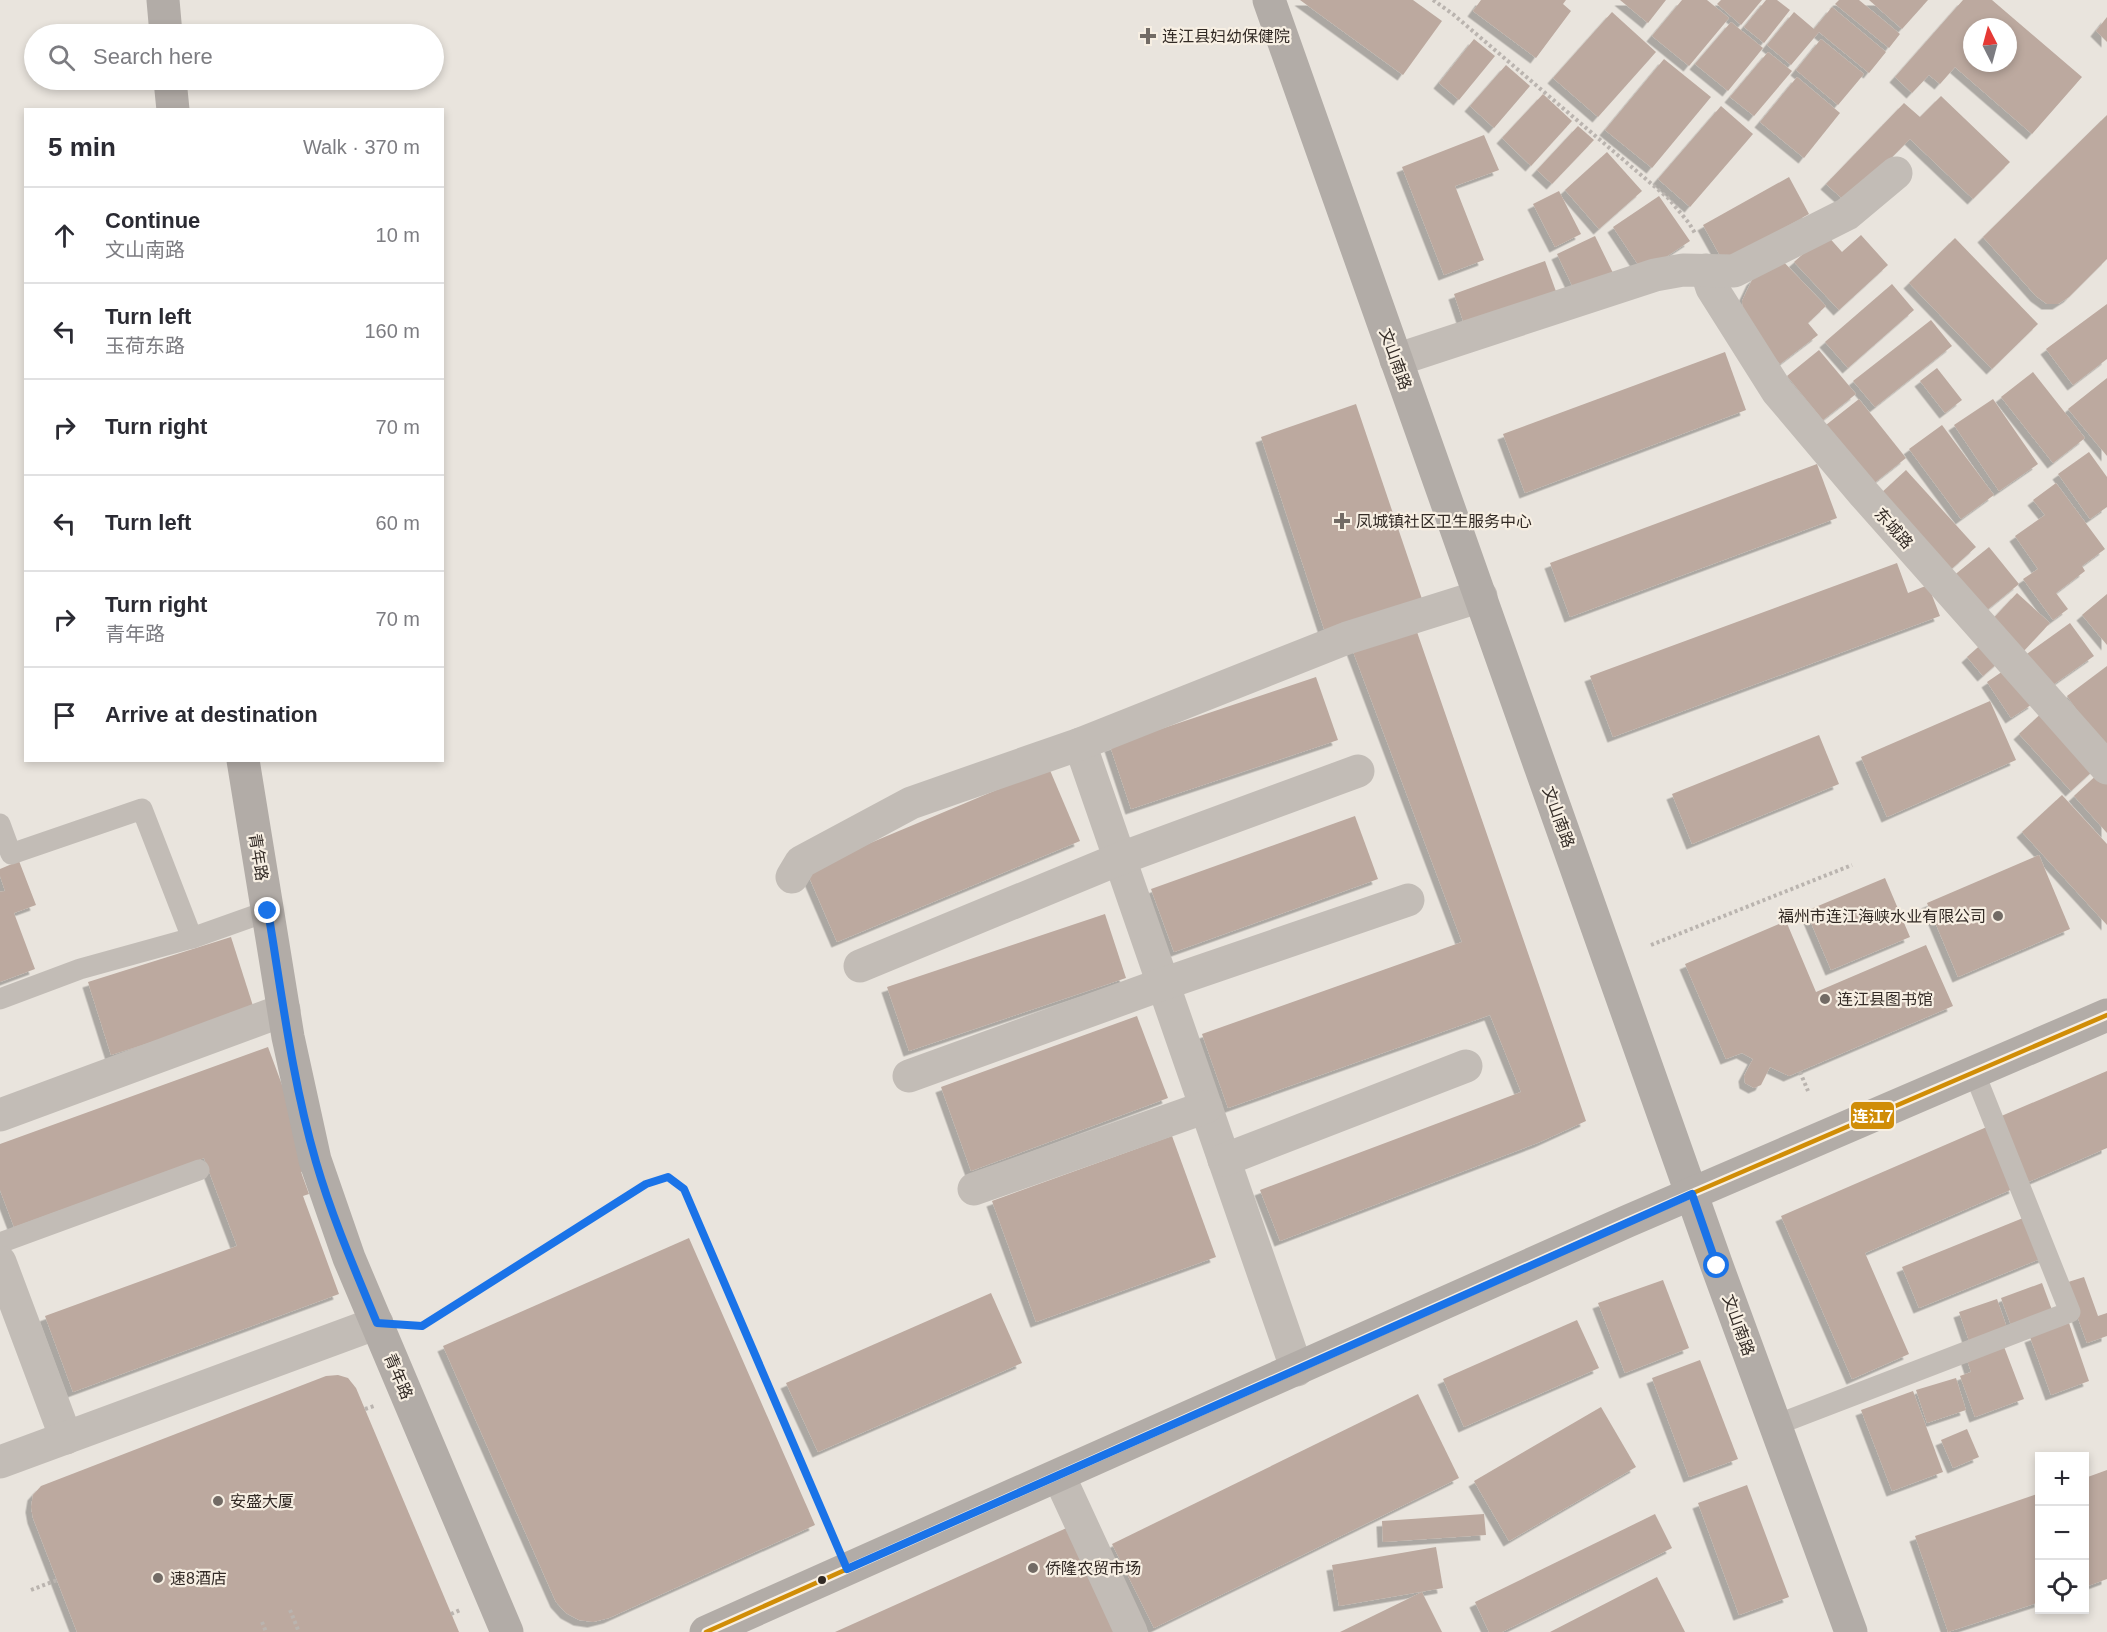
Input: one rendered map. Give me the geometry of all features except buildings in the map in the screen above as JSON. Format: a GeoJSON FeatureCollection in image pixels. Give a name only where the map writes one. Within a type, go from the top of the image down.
{"type":"FeatureCollection","features":[{"type":"Feature","properties":{"kind":"main road"},"geometry":{"type":"LineString","coordinates":[[163,0],[165,24]]}},
{"type":"Feature","properties":{"kind":"main road","name":"文山南路"},"geometry":{"type":"LineString","coordinates":[[1269,0],[1692,1194],[1851,1632]]}},
{"type":"Feature","properties":{"kind":"main road"},"geometry":{"type":"LineString","coordinates":[[171,90],[173,108]]}},
{"type":"Feature","properties":{"kind":"main road","name":"青年路"},"geometry":{"type":"LineString","coordinates":[[243,762],[284,1010],[315,1160],[350,1258],[507,1632]]}},
{"type":"Feature","properties":{"kind":"main road"},"geometry":{"type":"LineString","coordinates":[[706,1632],[1692,1194],[2107,1015]]}},
{"type":"Feature","properties":{"kind":"street"},"geometry":{"type":"LineString","coordinates":[[1396,360],[1655,275],[1683,270],[1734,271],[1847,214],[1896,173]]}},
{"type":"Feature","properties":{"kind":"street","name":"东城路"},"geometry":{"type":"LineString","coordinates":[[1706,270],[1712,288],[1777,391],[1864,494],[2107,768]]}},
{"type":"Feature","properties":{"kind":"street"},"geometry":{"type":"LineString","coordinates":[[792,877],[801,862],[911,803],[1080,744],[1347,638],[1480,596]]}},
{"type":"Feature","properties":{"kind":"street"},"geometry":{"type":"LineString","coordinates":[[1080,744],[1297,1370]]}},
{"type":"Feature","properties":{"kind":"street"},"geometry":{"type":"LineString","coordinates":[[860,966],[1119,859],[1358,771]]}},
{"type":"Feature","properties":{"kind":"street"},"geometry":{"type":"LineString","coordinates":[[909,1076],[1163,984],[1408,900]]}},
{"type":"Feature","properties":{"kind":"street"},"geometry":{"type":"LineString","coordinates":[[0,1115],[284,1010]]}},
{"type":"Feature","properties":{"kind":"street"},"geometry":{"type":"LineString","coordinates":[[1224,1160],[1466,1066]]}},
{"type":"Feature","properties":{"kind":"street"},"geometry":{"type":"LineString","coordinates":[[974,1189],[1206,1107]]}},
{"type":"Feature","properties":{"kind":"street"},"geometry":{"type":"LineString","coordinates":[[0,1262],[66,1438]]}},
{"type":"Feature","properties":{"kind":"street"},"geometry":{"type":"LineString","coordinates":[[0,1462],[377,1323]]}},
{"type":"Feature","properties":{"kind":"street"},"geometry":{"type":"LineString","coordinates":[[1059,1476],[1131,1632]]}},
{"type":"Feature","properties":{"kind":"lane"},"geometry":{"type":"LineString","coordinates":[[0,824],[11,854],[142,808],[192,938]]}},
{"type":"Feature","properties":{"kind":"lane"},"geometry":{"type":"LineString","coordinates":[[0,999],[80,969],[192,938],[268,911]]}},
{"type":"Feature","properties":{"kind":"lane"},"geometry":{"type":"LineString","coordinates":[[1776,1425],[2070,1312],[1974,1072]]}},
{"type":"Feature","properties":{"kind":"lane"},"geometry":{"type":"LineString","coordinates":[[0,1243],[200,1170]]}},
{"type":"Feature","properties":{"kind":"path"},"geometry":{"type":"LineString","coordinates":[[1433,0],[1454,15],[1668,198],[1689,223],[1703,248],[1706,270]]}},
{"type":"Feature","properties":{"kind":"path"},"geometry":{"type":"LineString","coordinates":[[1651,945],[1852,865]]}},
{"type":"Feature","properties":{"kind":"path"},"geometry":{"type":"LineString","coordinates":[[1800,1072],[1808,1091]]}},
{"type":"Feature","properties":{"kind":"path"},"geometry":{"type":"LineString","coordinates":[[377,1323],[422,1326],[646,1184],[668,1177],[684,1189],[847,1569]]}},
{"type":"Feature","properties":{"kind":"path"},"geometry":{"type":"LineString","coordinates":[[31,1590],[57,1580]]}},
{"type":"Feature","properties":{"kind":"path"},"geometry":{"type":"LineString","coordinates":[[290,1610],[299,1632]]}},
{"type":"Feature","properties":{"kind":"path"},"geometry":{"type":"LineString","coordinates":[[262,1622],[266,1632]]}},
{"type":"Feature","properties":{"kind":"transit line","name":"连江7"},"geometry":{"type":"LineString","coordinates":[[706,1632],[1628,1221],[2107,1015]]}},
{"type":"Feature","properties":{"kind":"place","name":"连江县妇幼保健院"},"geometry":{"type":"Point","coordinates":[1148,36]}},
{"type":"Feature","properties":{"kind":"place","name":"凤城镇社区卫生服务中心"},"geometry":{"type":"Point","coordinates":[1342,521]}},
{"type":"Feature","properties":{"kind":"place","name":"福州市连江海峡水业有限公司"},"geometry":{"type":"Point","coordinates":[1998,916]}},
{"type":"Feature","properties":{"kind":"place","name":"连江县图书馆"},"geometry":{"type":"Point","coordinates":[1825,999]}},
{"type":"Feature","properties":{"kind":"place","name":"安盛大厦"},"geometry":{"type":"Point","coordinates":[218,1501]}},
{"type":"Feature","properties":{"kind":"place","name":"侨隆农贸市场"},"geometry":{"type":"Point","coordinates":[1033,1568]}},
{"type":"Feature","properties":{"kind":"place","name":"速8酒店"},"geometry":{"type":"Point","coordinates":[158,1578]}},
{"type":"Feature","properties":{"kind":"route"},"geometry":{"type":"LineString","coordinates":[[268,911],[288,1037],[315,1160],[330,1206],[377,1323],[422,1326],[646,1184],[668,1177],[684,1189],[712,1260],[847,1569],[1692,1194],[1717,1266]]}}]}
